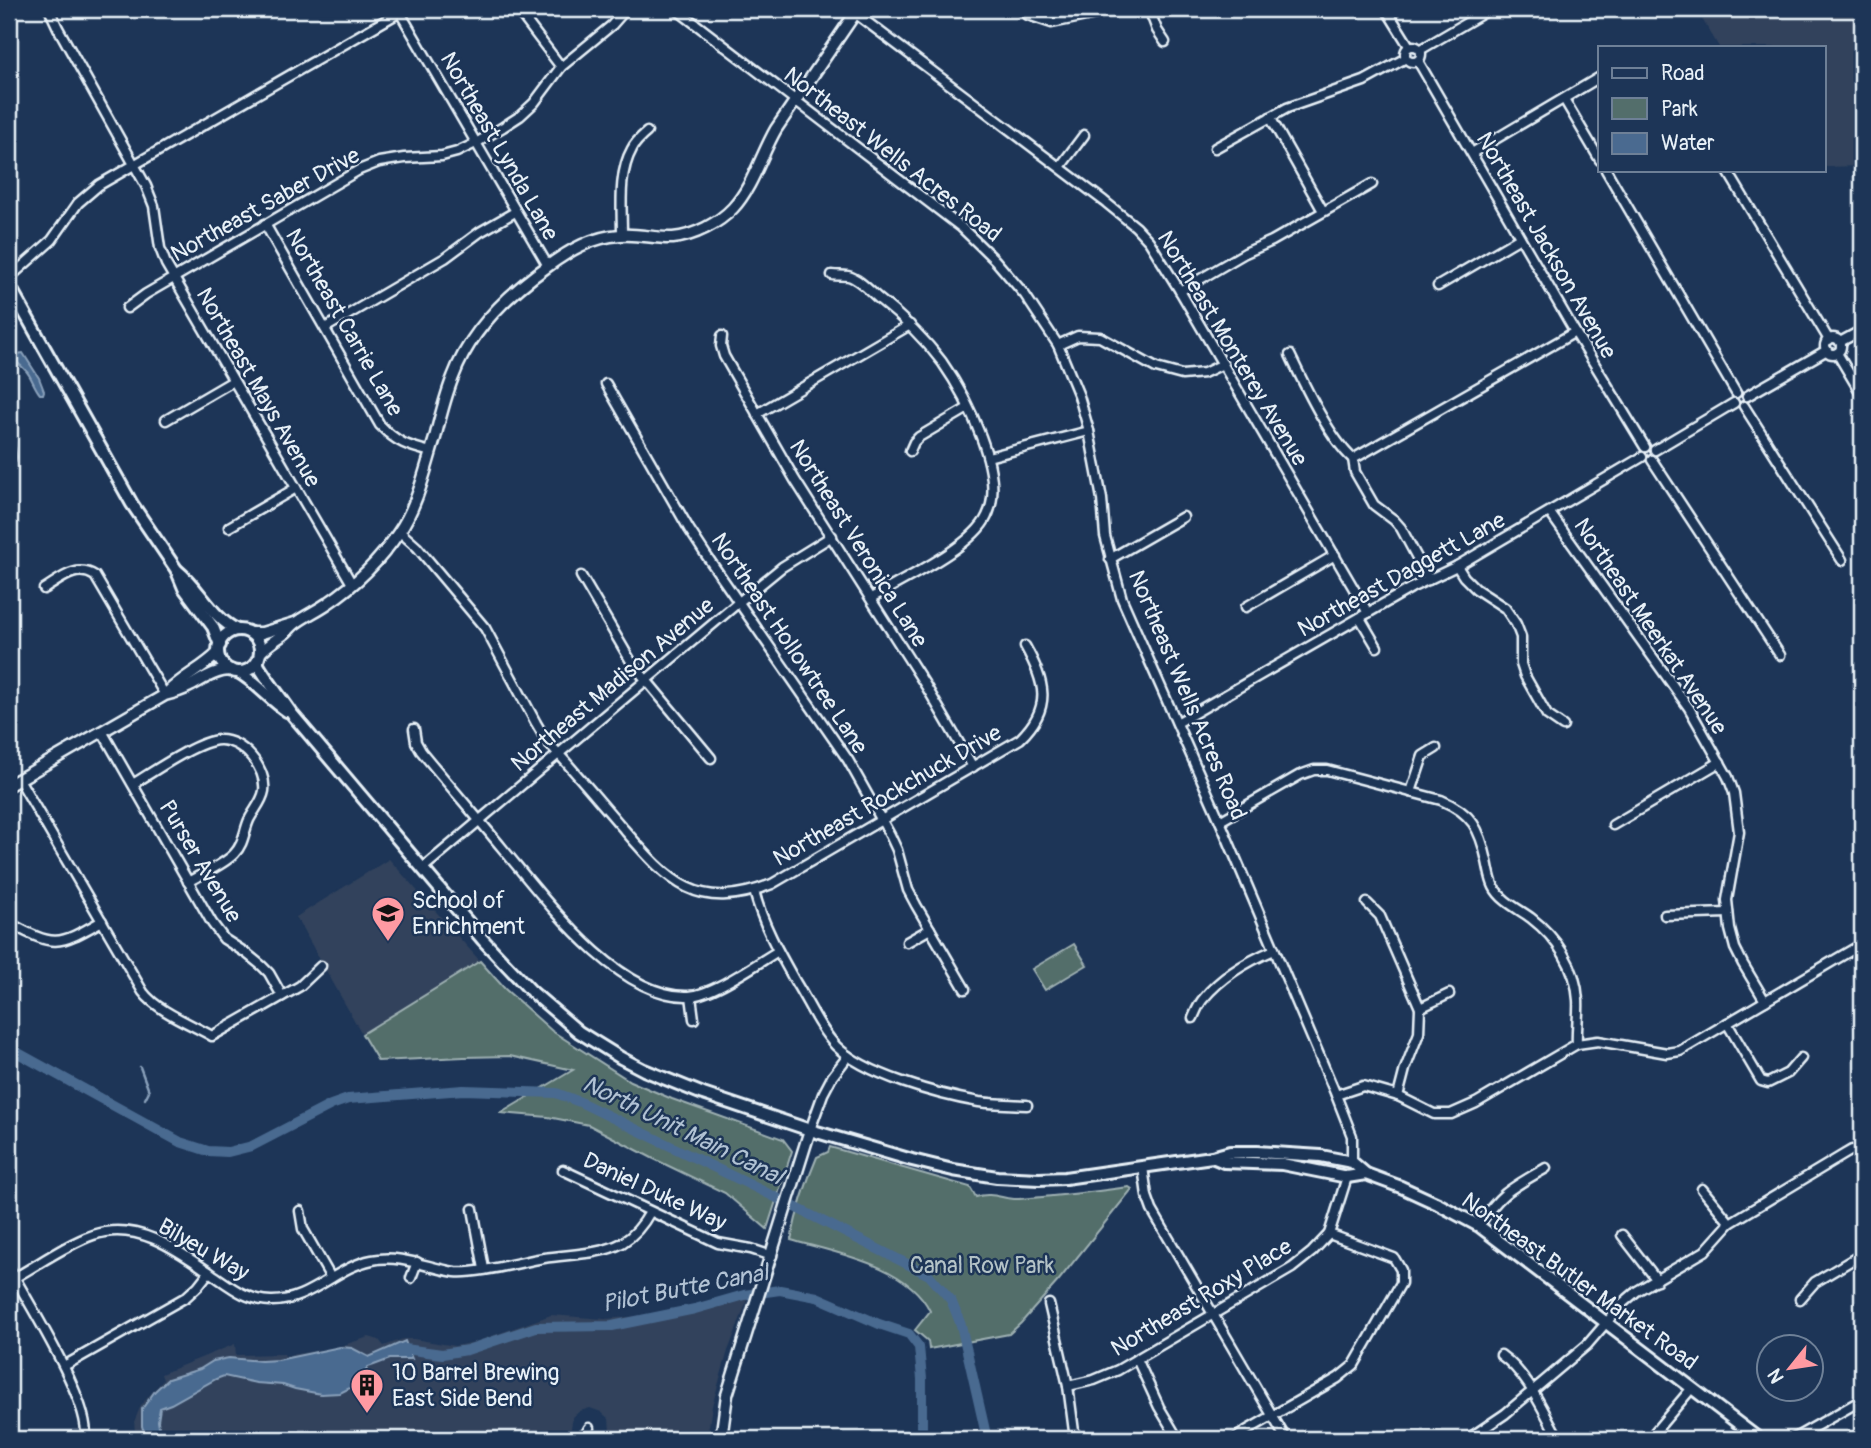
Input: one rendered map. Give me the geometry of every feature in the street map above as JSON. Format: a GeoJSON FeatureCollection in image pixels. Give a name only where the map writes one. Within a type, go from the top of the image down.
{"type":"FeatureCollection","features":[{"type":"Feature","properties":{"kind":"main road"},"geometry":{"type":"LineString","coordinates":[[9,285],[132,504],[176,569],[184,588],[213,628],[221,662],[254,682],[273,702],[292,714]]}},
{"type":"Feature","properties":{"kind":"main road"},"geometry":{"type":"LineString","coordinates":[[176,569],[190,581],[222,621],[237,630],[250,633],[258,642],[258,658],[263,675],[292,714],[483,940],[554,1012],[602,1047],[644,1070],[671,1083],[810,1130],[912,1160],[997,1177],[1065,1178],[1212,1157],[1230,1152],[1321,1156],[1352,1162]]}},
{"type":"Feature","properties":{"kind":"main road"},"geometry":{"type":"LineString","coordinates":[[219,649],[225,636],[237,630]]}},
{"type":"Feature","properties":{"kind":"main road"},"geometry":{"type":"LineString","coordinates":[[234,671],[250,669],[258,658]]}},
{"type":"Feature","properties":{"kind":"main road","name":"Northeast Butler Market Road"},"geometry":{"type":"LineString","coordinates":[[1212,1157],[1224,1162],[1282,1164],[1347,1177],[1366,1174]]}},
{"type":"Feature","properties":{"kind":"main road"},"geometry":{"type":"LineString","coordinates":[[1224,1162],[1285,1158],[1346,1166],[1352,1162]]}},
{"type":"Feature","properties":{"kind":"main road","name":"Northeast Butler Market Road"},"geometry":{"type":"LineString","coordinates":[[1352,1162],[1366,1174],[1401,1186],[1479,1227],[1759,1439]]}},
{"type":"Feature","properties":{"kind":"street","name":"Northeast Mays Avenue"},"geometry":{"type":"LineString","coordinates":[[49,9],[135,164],[154,206],[160,248],[174,278],[352,584]]}},
{"type":"Feature","properties":{"kind":"street"},"geometry":{"type":"LineString","coordinates":[[517,9],[561,67]]}},
{"type":"Feature","properties":{"kind":"street","name":"Northeast Saber Drive"},"geometry":{"type":"LineString","coordinates":[[127,308],[146,294],[359,170],[379,162],[442,156],[476,143],[520,116],[534,103],[561,67],[612,25],[626,9]]}},
{"type":"Feature","properties":{"kind":"street","name":"Northeast Wells Acres Road"},"geometry":{"type":"LineString","coordinates":[[676,9],[961,227],[995,260],[1025,295],[1058,345],[1079,396],[1089,431],[1097,466],[1105,536],[1122,599],[1220,821],[1352,1136],[1352,1162],[1347,1177]]}},
{"type":"Feature","properties":{"kind":"street"},"geometry":{"type":"LineString","coordinates":[[1020,9],[1028,15],[1052,23],[1121,9]]}},
{"type":"Feature","properties":{"kind":"street"},"geometry":{"type":"LineString","coordinates":[[1149,9],[1165,42]]}},
{"type":"Feature","properties":{"kind":"street"},"geometry":{"type":"LineString","coordinates":[[1386,9],[1409,46]]}},
{"type":"Feature","properties":{"kind":"street"},"geometry":{"type":"LineString","coordinates":[[1420,50],[1490,9]]}},
{"type":"Feature","properties":{"kind":"street"},"geometry":{"type":"LineString","coordinates":[[9,278],[52,240],[78,203],[99,185],[399,10]]}},
{"type":"Feature","properties":{"kind":"street","name":"Northeast Lynda Lane"},"geometry":{"type":"LineString","coordinates":[[399,10],[548,266]]}},
{"type":"Feature","properties":{"kind":"street"},"geometry":{"type":"LineString","coordinates":[[258,658],[267,645],[352,584],[376,561],[400,531],[423,483],[453,376],[467,348],[497,309],[548,266],[595,239],[622,234],[673,238],[694,233],[732,209],[746,190],[766,147],[794,100],[857,11]]}},
{"type":"Feature","properties":{"kind":"street","name":"Northeast Monterey Avenue"},"geometry":{"type":"LineString","coordinates":[[857,11],[1136,227],[1149,241],[1161,257],[1335,555],[1377,647]]}},
{"type":"Feature","properties":{"kind":"street"},"geometry":{"type":"LineString","coordinates":[[1409,46],[1416,46],[1420,50],[1421,57],[1418,61],[1410,62],[1406,58],[1405,53],[1409,46]]}},
{"type":"Feature","properties":{"kind":"street"},"geometry":{"type":"LineString","coordinates":[[1215,148],[1287,108],[1364,81],[1406,58]]}},
{"type":"Feature","properties":{"kind":"street","name":"Northeast Jackson Avenue"},"geometry":{"type":"LineString","coordinates":[[1418,61],[1644,447]]}},
{"type":"Feature","properties":{"kind":"street"},"geometry":{"type":"LineString","coordinates":[[1472,153],[1598,78]]}},
{"type":"Feature","properties":{"kind":"street"},"geometry":{"type":"LineString","coordinates":[[1564,99],[1598,157]]}},
{"type":"Feature","properties":{"kind":"street"},"geometry":{"type":"LineString","coordinates":[[1270,117],[1323,211]]}},
{"type":"Feature","properties":{"kind":"street"},"geometry":{"type":"LineString","coordinates":[[622,234],[622,187],[626,163],[632,148],[647,132]]}},
{"type":"Feature","properties":{"kind":"street"},"geometry":{"type":"LineString","coordinates":[[1059,167],[1084,135]]}},
{"type":"Feature","properties":{"kind":"street"},"geometry":{"type":"LineString","coordinates":[[1606,172],[1736,393]]}},
{"type":"Feature","properties":{"kind":"street"},"geometry":{"type":"LineString","coordinates":[[1728,172],[1829,340]]}},
{"type":"Feature","properties":{"kind":"street"},"geometry":{"type":"LineString","coordinates":[[1180,291],[1372,184]]}},
{"type":"Feature","properties":{"kind":"street"},"geometry":{"type":"LineString","coordinates":[[325,328],[445,258],[480,232],[515,212]]}},
{"type":"Feature","properties":{"kind":"street","name":"Northeast Carrie Lane"},"geometry":{"type":"LineString","coordinates":[[265,225],[380,425],[405,446],[431,452]]}},
{"type":"Feature","properties":{"kind":"street"},"geometry":{"type":"LineString","coordinates":[[1438,286],[1520,238]]}},
{"type":"Feature","properties":{"kind":"street"},"geometry":{"type":"LineString","coordinates":[[832,275],[850,276],[894,310],[942,362],[957,385],[988,457],[993,496],[989,513],[981,528],[969,540],[871,598]]}},
{"type":"Feature","properties":{"kind":"street"},"geometry":{"type":"LineString","coordinates":[[757,414],[910,325]]}},
{"type":"Feature","properties":{"kind":"street"},"geometry":{"type":"LineString","coordinates":[[1840,342],[1862,330]]}},
{"type":"Feature","properties":{"kind":"street"},"geometry":{"type":"LineString","coordinates":[[1353,459],[1575,331]]}},
{"type":"Feature","properties":{"kind":"street","name":"Northeast Veronica Lane"},"geometry":{"type":"LineString","coordinates":[[722,336],[724,356],[790,471],[926,686],[973,767]]}},
{"type":"Feature","properties":{"kind":"street"},"geometry":{"type":"LineString","coordinates":[[1058,345],[1078,336],[1100,337],[1156,368],[1182,375],[1204,373],[1223,364]]}},
{"type":"Feature","properties":{"kind":"street"},"geometry":{"type":"LineString","coordinates":[[1829,340],[1836,339],[1840,342]]}},
{"type":"Feature","properties":{"kind":"street"},"geometry":{"type":"LineString","coordinates":[[1829,340],[1827,350],[1832,354],[1837,353]]}},
{"type":"Feature","properties":{"kind":"street"},"geometry":{"type":"LineString","coordinates":[[1837,353],[1841,347],[1840,342]]}},
{"type":"Feature","properties":{"kind":"street"},"geometry":{"type":"LineString","coordinates":[[1747,396],[1827,350]]}},
{"type":"Feature","properties":{"kind":"street"},"geometry":{"type":"LineString","coordinates":[[1837,353],[1862,396]]}},
{"type":"Feature","properties":{"kind":"street"},"geometry":{"type":"LineString","coordinates":[[1290,355],[1336,439],[1353,459],[1355,472],[1374,505],[1401,528],[1429,580]]}},
{"type":"Feature","properties":{"kind":"street"},"geometry":{"type":"LineString","coordinates":[[166,420],[233,381]]}},
{"type":"Feature","properties":{"kind":"street","name":"Northeast Hollowtree Lane"},"geometry":{"type":"LineString","coordinates":[[606,384],[689,529],[831,734],[883,820],[897,850],[908,890],[965,989]]}},
{"type":"Feature","properties":{"kind":"street"},"geometry":{"type":"LineString","coordinates":[[1736,393],[1747,396]]}},
{"type":"Feature","properties":{"kind":"street"},"geometry":{"type":"LineString","coordinates":[[1736,393],[1733,399],[1739,407],[1748,401],[1747,396]]}},
{"type":"Feature","properties":{"kind":"street"},"geometry":{"type":"LineString","coordinates":[[1652,460],[1656,450],[1734,403]]}},
{"type":"Feature","properties":{"kind":"street"},"geometry":{"type":"LineString","coordinates":[[1744,406],[1842,560]]}},
{"type":"Feature","properties":{"kind":"street"},"geometry":{"type":"LineString","coordinates":[[909,451],[919,437],[968,408]]}},
{"type":"Feature","properties":{"kind":"street"},"geometry":{"type":"LineString","coordinates":[[988,457],[1089,431]]}},
{"type":"Feature","properties":{"kind":"street"},"geometry":{"type":"LineString","coordinates":[[9,443],[9,465]]}},
{"type":"Feature","properties":{"kind":"street"},"geometry":{"type":"LineString","coordinates":[[1652,460],[1648,461],[1642,457],[1642,451],[1644,447],[1652,446],[1656,450]]}},
{"type":"Feature","properties":{"kind":"street","name":"Northeast Daggett Lane"},"geometry":{"type":"LineString","coordinates":[[1177,723],[1364,615],[1550,513],[1642,457]]}},
{"type":"Feature","properties":{"kind":"street"},"geometry":{"type":"LineString","coordinates":[[1652,460],[1780,655]]}},
{"type":"Feature","properties":{"kind":"street"},"geometry":{"type":"LineString","coordinates":[[229,527],[296,488]]}},
{"type":"Feature","properties":{"kind":"street","name":"Northeast Meerkat Avenue"},"geometry":{"type":"LineString","coordinates":[[1550,513],[1689,708],[1720,762],[1734,793],[1739,832],[1727,900],[1728,914],[1735,948],[1765,1001]]}},
{"type":"Feature","properties":{"kind":"street"},"geometry":{"type":"LineString","coordinates":[[1110,559],[1183,517]]}},
{"type":"Feature","properties":{"kind":"street","name":"Northeast Rockchuck Drive"},"geometry":{"type":"LineString","coordinates":[[400,531],[417,547],[485,628],[546,740],[652,863],[673,881],[694,891],[714,895],[734,895],[772,884],[1020,738],[1032,727],[1042,701],[1042,685],[1036,665],[1025,646]]}},
{"type":"Feature","properties":{"kind":"street","name":"Northeast Madison Avenue"},"geometry":{"type":"LineString","coordinates":[[423,867],[782,567],[832,536]]}},
{"type":"Feature","properties":{"kind":"street"},"geometry":{"type":"LineString","coordinates":[[1245,607],[1335,555]]}},
{"type":"Feature","properties":{"kind":"street"},"geometry":{"type":"LineString","coordinates":[[1457,566],[1476,589],[1505,608],[1516,624],[1521,637],[1521,664],[1525,676],[1547,715],[1563,726]]}},
{"type":"Feature","properties":{"kind":"street"},"geometry":{"type":"LineString","coordinates":[[44,589],[76,571],[83,570],[96,576],[165,695]]}},
{"type":"Feature","properties":{"kind":"street"},"geometry":{"type":"LineString","coordinates":[[581,576],[624,650],[646,681],[711,758]]}},
{"type":"Feature","properties":{"kind":"street"},"geometry":{"type":"LineString","coordinates":[[250,633],[262,633],[296,623]]}},
{"type":"Feature","properties":{"kind":"street"},"geometry":{"type":"LineString","coordinates":[[165,695],[180,680],[206,665],[219,649]]}},
{"type":"Feature","properties":{"kind":"street"},"geometry":{"type":"LineString","coordinates":[[9,785],[165,695],[223,670],[234,671]]}},
{"type":"Feature","properties":{"kind":"street"},"geometry":{"type":"LineString","coordinates":[[414,729],[421,751],[563,920],[581,939],[630,978],[648,988],[671,995],[691,996],[721,985],[778,951]]}},
{"type":"Feature","properties":{"kind":"street","name":"Purser Avenue"},"geometry":{"type":"LineString","coordinates":[[102,731],[219,932],[224,939],[256,959],[282,996]]}},
{"type":"Feature","properties":{"kind":"street"},"geometry":{"type":"LineString","coordinates":[[133,784],[198,746],[218,740],[235,743],[259,768],[264,794],[249,820],[242,843],[233,855],[188,882]]}},
{"type":"Feature","properties":{"kind":"street"},"geometry":{"type":"LineString","coordinates":[[1411,792],[1423,756],[1436,748]]}},
{"type":"Feature","properties":{"kind":"street"},"geometry":{"type":"LineString","coordinates":[[1613,825],[1720,762]]}},
{"type":"Feature","properties":{"kind":"street"},"geometry":{"type":"LineString","coordinates":[[1220,821],[1300,775],[1314,770],[1411,792],[1459,808],[1473,822],[1483,840],[1494,888],[1500,896],[1532,918],[1562,951],[1574,977],[1578,1001],[1577,1044]]}},
{"type":"Feature","properties":{"kind":"street"},"geometry":{"type":"LineString","coordinates":[[19,779],[147,998],[159,1007],[212,1036],[300,986],[321,966]]}},
{"type":"Feature","properties":{"kind":"street"},"geometry":{"type":"LineString","coordinates":[[754,891],[760,914],[778,951],[824,1030],[848,1056],[868,1069],[939,1092],[979,1102],[1027,1105]]}},
{"type":"Feature","properties":{"kind":"street"},"geometry":{"type":"LineString","coordinates":[[1367,903],[1380,916],[1420,1007],[1419,1033],[1398,1096]]}},
{"type":"Feature","properties":{"kind":"street"},"geometry":{"type":"LineString","coordinates":[[1665,915],[1728,914]]}},
{"type":"Feature","properties":{"kind":"street"},"geometry":{"type":"LineString","coordinates":[[9,923],[49,941],[58,941],[102,921]]}},
{"type":"Feature","properties":{"kind":"street"},"geometry":{"type":"LineString","coordinates":[[907,942],[930,929]]}},
{"type":"Feature","properties":{"kind":"street"},"geometry":{"type":"LineString","coordinates":[[1336,1096],[1363,1086],[1398,1096],[1434,1114],[1451,1114],[1476,1103],[1577,1044],[1598,1041],[1667,1053],[1681,1051],[1862,944]]}},
{"type":"Feature","properties":{"kind":"street"},"geometry":{"type":"LineString","coordinates":[[1193,1018],[1202,999],[1232,972],[1248,961],[1274,950]]}},
{"type":"Feature","properties":{"kind":"street"},"geometry":{"type":"LineString","coordinates":[[1420,1007],[1448,995]]}},
{"type":"Feature","properties":{"kind":"street"},"geometry":{"type":"LineString","coordinates":[[691,996],[694,1019]]}},
{"type":"Feature","properties":{"kind":"street"},"geometry":{"type":"LineString","coordinates":[[1727,1023],[1761,1081],[1768,1083],[1788,1073],[1801,1058]]}},
{"type":"Feature","properties":{"kind":"street"},"geometry":{"type":"LineString","coordinates":[[721,1439],[727,1395],[810,1130],[823,1094],[848,1056]]}},
{"type":"Feature","properties":{"kind":"street"},"geometry":{"type":"LineString","coordinates":[[1468,1439],[1505,1414],[1587,1345],[1624,1301],[1704,1251],[1730,1223],[1852,1150],[1862,1151]]}},
{"type":"Feature","properties":{"kind":"street"},"geometry":{"type":"LineString","coordinates":[[1143,1167],[1152,1210],[1286,1439]]}},
{"type":"Feature","properties":{"kind":"street"},"geometry":{"type":"LineString","coordinates":[[1479,1227],[1502,1196],[1546,1168]]}},
{"type":"Feature","properties":{"kind":"street","name":"Daniel Duke Way"},"geometry":{"type":"LineString","coordinates":[[563,1170],[718,1243],[772,1256]]}},
{"type":"Feature","properties":{"kind":"street","name":"Northeast Roxy Place"},"geometry":{"type":"LineString","coordinates":[[1068,1386],[1094,1380],[1118,1370],[1292,1268],[1329,1234],[1347,1177]]}},
{"type":"Feature","properties":{"kind":"street"},"geometry":{"type":"LineString","coordinates":[[1702,1189],[1730,1223]]}},
{"type":"Feature","properties":{"kind":"street"},"geometry":{"type":"LineString","coordinates":[[473,1209],[484,1269]]}},
{"type":"Feature","properties":{"kind":"street"},"geometry":{"type":"LineString","coordinates":[[300,1211],[303,1229],[331,1278]]}},
{"type":"Feature","properties":{"kind":"street","name":"Bilyeu Way"},"geometry":{"type":"LineString","coordinates":[[14,1278],[95,1234],[113,1230],[132,1231],[176,1250],[250,1298],[284,1300],[297,1297],[356,1264],[376,1259],[393,1258],[455,1272],[469,1272],[604,1250],[633,1235],[650,1212]]}},
{"type":"Feature","properties":{"kind":"street"},"geometry":{"type":"LineString","coordinates":[[1235,1439],[1338,1378],[1353,1365],[1401,1283],[1401,1269],[1394,1258],[1329,1234]]}},
{"type":"Feature","properties":{"kind":"street"},"geometry":{"type":"LineString","coordinates":[[1622,1234],[1657,1280]]}},
{"type":"Feature","properties":{"kind":"street"},"geometry":{"type":"LineString","coordinates":[[1800,1299],[1815,1282],[1862,1254]]}},
{"type":"Feature","properties":{"kind":"street"},"geometry":{"type":"LineString","coordinates":[[411,1278],[417,1262]]}},
{"type":"Feature","properties":{"kind":"street"},"geometry":{"type":"LineString","coordinates":[[9,1268],[64,1367],[84,1417],[87,1434],[85,1439]]}},
{"type":"Feature","properties":{"kind":"street"},"geometry":{"type":"LineString","coordinates":[[64,1367],[186,1297],[209,1272]]}},
{"type":"Feature","properties":{"kind":"street"},"geometry":{"type":"LineString","coordinates":[[1049,1304],[1068,1386],[1075,1439]]}},
{"type":"Feature","properties":{"kind":"street"},"geometry":{"type":"LineString","coordinates":[[1501,1355],[1513,1364],[1559,1439]]}},
{"type":"Feature","properties":{"kind":"street"},"geometry":{"type":"LineString","coordinates":[[1137,1359],[1159,1407],[1178,1439]]}},
{"type":"Feature","properties":{"kind":"street"},"geometry":{"type":"LineString","coordinates":[[1649,1439],[1691,1388]]}},
{"type":"Feature","properties":{"kind":"street"},"geometry":{"type":"LineString","coordinates":[[1793,1439],[1860,1401]]}},
{"type":"Feature","properties":{"kind":"street"},"geometry":{"type":"LineString","coordinates":[[583,1439],[589,1428]]}},
{"type":"Feature","properties":{"kind":"shaded area"},"geometry":{"type":"Polygon","coordinates":[[[1696,9],[1862,9],[1862,166],[1826,167],[1826,46],[1718,46],[1696,9]]]}},
{"type":"Feature","properties":{"kind":"shaded area","name":"School of Enrichment"},"geometry":{"type":"Polygon","coordinates":[[[389,859],[480,961],[362,1034],[296,917],[389,859]]]}},
{"type":"Feature","properties":{"kind":"shaded area"},"geometry":{"type":"Polygon","coordinates":[[[751,1291],[728,1351],[712,1406],[707,1439],[605,1439],[610,1432],[609,1419],[590,1408],[573,1417],[569,1439],[136,1439],[134,1422],[141,1405],[163,1380],[161,1374],[235,1344],[236,1355],[285,1356],[321,1352],[369,1337],[379,1340],[384,1346],[403,1339],[414,1339],[455,1346],[475,1342],[551,1315],[605,1319],[639,1316],[751,1291]]]}},
{"type":"Feature","properties":{"kind":"green space"},"geometry":{"type":"Polygon","coordinates":[[[1074,944],[1087,965],[1045,990],[1032,969],[1074,944]]]}},
{"type":"Feature","properties":{"kind":"green space"},"geometry":{"type":"Polygon","coordinates":[[[480,961],[505,989],[552,1031],[630,1081],[783,1139],[792,1151],[767,1229],[725,1193],[589,1125],[548,1117],[501,1113],[573,1070],[510,1056],[378,1061],[362,1034],[480,961]]]}},
{"type":"Feature","properties":{"kind":"green space","name":"Canal Row Park"},"geometry":{"type":"Polygon","coordinates":[[[830,1147],[970,1187],[976,1197],[987,1195],[1019,1199],[1129,1187],[1132,1189],[1059,1280],[1009,1334],[929,1349],[928,1341],[915,1330],[930,1311],[920,1295],[905,1282],[869,1263],[791,1240],[817,1157],[828,1152],[830,1147]]]}},
{"type":"Feature","properties":{"kind":"water"},"geometry":{"type":"Polygon","coordinates":[[[23,353],[39,378],[43,394],[40,394],[27,372],[13,358],[23,353]]]}},
{"type":"Feature","properties":{"kind":"water"},"geometry":{"type":"Polygon","coordinates":[[[405,1341],[412,1359],[390,1359],[368,1367],[354,1386],[340,1393],[321,1394],[224,1376],[216,1379],[160,1408],[158,1421],[161,1439],[146,1439],[142,1426],[142,1409],[155,1391],[168,1379],[200,1369],[213,1361],[229,1358],[278,1360],[340,1347],[352,1348],[369,1357],[405,1341]]]}},
{"type":"Feature","properties":{"kind":"waterway","name":"North Unit Main Canal"},"geometry":{"type":"LineString","coordinates":[[9,1048],[180,1142],[208,1151],[228,1152],[252,1146],[348,1099],[463,1090],[556,1093],[580,1102],[929,1275],[951,1300],[961,1325],[987,1439]]}},
{"type":"Feature","properties":{"kind":"waterway"},"geometry":{"type":"LineString","coordinates":[[140,1067],[149,1091],[145,1099]]}},
{"type":"Feature","properties":{"kind":"waterway","name":"Pilot Butte Canal"},"geometry":{"type":"LineString","coordinates":[[398,1352],[405,1349],[442,1354],[467,1350],[536,1327],[612,1326],[695,1309],[744,1295],[780,1290],[817,1297],[909,1334],[919,1347],[922,1439]]}},
{"type":"Feature","properties":{"kind":"place","name":"School of Enrichment"},"geometry":{"type":"Point","coordinates":[388,943]}},
{"type":"Feature","properties":{"kind":"place","name":"10 Barrel Brewing East Side Bend"},"geometry":{"type":"Point","coordinates":[367,1415]}}]}
